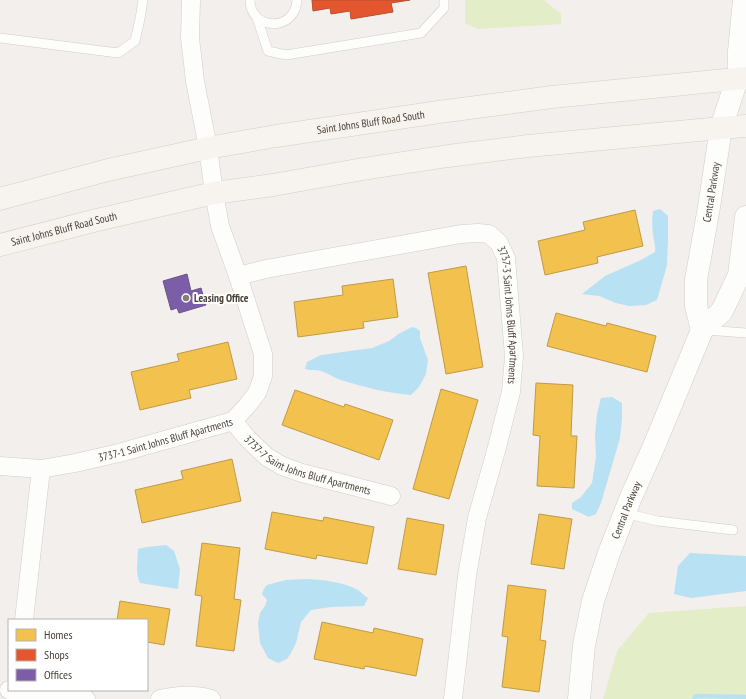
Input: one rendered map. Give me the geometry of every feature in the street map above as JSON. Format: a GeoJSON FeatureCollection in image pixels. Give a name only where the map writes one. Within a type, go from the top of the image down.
{"type":"FeatureCollection","features":[{"type":"Feature","properties":{"kind":"main road","name":"Saint Johns Bluff Road South"},"geometry":{"type":"LineString","coordinates":[[0,199],[108,170],[208,148],[276,136],[552,96],[741,79]]}},
{"type":"Feature","properties":{"kind":"main road","name":"Saint Johns Bluff Road South"},"geometry":{"type":"LineString","coordinates":[[0,245],[97,220],[214,193],[273,185],[363,169],[528,146],[746,126]]}},
{"type":"Feature","properties":{"kind":"street","name":"3737-1 Saint Johns Bluff Apartments"},"geometry":{"type":"LineString","coordinates":[[0,466],[41,469],[119,453],[233,421],[257,394],[263,376],[263,354],[220,226],[208,148],[195,81],[190,38],[191,0]]}},
{"type":"Feature","properties":{"kind":"street"},"geometry":{"type":"LineString","coordinates":[[742,0],[737,51],[746,100]]}},
{"type":"Feature","properties":{"kind":"street","name":"Central Parkway"},"geometry":{"type":"LineString","coordinates":[[702,330],[696,306],[696,280],[721,128],[741,79]]}},
{"type":"Feature","properties":{"kind":"street","name":"Central Parkway"},"geometry":{"type":"LineString","coordinates":[[579,699],[584,645],[593,601],[609,554],[624,513],[702,330],[722,311],[739,275],[746,221]]}},
{"type":"Feature","properties":{"kind":"street","name":"3737-3 Saint Johns Bluff Apartments"},"geometry":{"type":"LineString","coordinates":[[238,276],[266,269],[460,234],[478,232],[489,234],[499,243],[506,258],[514,356],[511,392],[477,518],[467,576],[452,699]]}},
{"type":"Feature","properties":{"kind":"street","name":"3737-7 Saint Johns Bluff Apartments"},"geometry":{"type":"LineString","coordinates":[[233,421],[248,439],[267,457],[282,466],[302,473],[391,496]]}},
{"type":"Feature","properties":{"kind":"street"},"geometry":{"type":"LineString","coordinates":[[24,619],[41,469]]}},
{"type":"Feature","properties":{"kind":"street"},"geometry":{"type":"LineString","coordinates":[[18,691],[86,699]]}},
{"type":"Feature","properties":{"kind":"street"},"geometry":{"type":"LineString","coordinates":[[160,699],[176,696],[200,696],[211,699]]}},
{"type":"Feature","properties":{"kind":"lane"},"geometry":{"type":"LineString","coordinates":[[0,38],[118,53],[135,41],[143,0]]}},
{"type":"Feature","properties":{"kind":"lane"},"geometry":{"type":"LineString","coordinates":[[250,0],[252,11],[257,18],[268,52],[286,55],[421,33],[444,8],[444,0]]}},
{"type":"Feature","properties":{"kind":"lane"},"geometry":{"type":"LineString","coordinates":[[257,18],[263,22],[271,24],[278,24],[285,21],[291,16],[295,9],[297,0]]}},
{"type":"Feature","properties":{"kind":"lane"},"geometry":{"type":"LineString","coordinates":[[702,330],[746,333]]}},
{"type":"Feature","properties":{"kind":"lane"},"geometry":{"type":"LineString","coordinates":[[624,513],[658,522],[733,530]]}},
{"type":"Feature","properties":{"kind":"green space"},"geometry":{"type":"Polygon","coordinates":[[[465,0],[544,0],[561,14],[561,24],[478,29],[465,23],[465,0]]]}},
{"type":"Feature","properties":{"kind":"green space"},"geometry":{"type":"Polygon","coordinates":[[[746,606],[746,699],[603,699],[617,651],[649,613],[746,606]]]}},
{"type":"Feature","properties":{"kind":"water"},"geometry":{"type":"Polygon","coordinates":[[[660,209],[668,216],[668,239],[667,265],[657,300],[646,305],[629,306],[616,303],[599,296],[582,294],[605,276],[655,252],[652,229],[653,211],[660,209]]]}},
{"type":"Feature","properties":{"kind":"water"},"geometry":{"type":"Polygon","coordinates":[[[412,327],[420,331],[420,338],[428,360],[426,374],[419,387],[411,395],[366,387],[338,379],[321,371],[305,369],[307,362],[321,355],[372,348],[389,341],[412,327]]]}},
{"type":"Feature","properties":{"kind":"water"},"geometry":{"type":"Polygon","coordinates":[[[612,397],[622,403],[620,438],[601,503],[596,514],[589,517],[572,509],[572,503],[581,497],[592,483],[596,457],[595,435],[597,414],[601,398],[612,397]]]}},
{"type":"Feature","properties":{"kind":"water"},"geometry":{"type":"Polygon","coordinates":[[[166,545],[174,551],[180,569],[178,589],[140,583],[137,570],[138,549],[166,545]]]}},
{"type":"Feature","properties":{"kind":"water"},"geometry":{"type":"Polygon","coordinates":[[[690,553],[746,556],[746,591],[691,598],[674,594],[678,566],[690,553]]]}},
{"type":"Feature","properties":{"kind":"water"},"geometry":{"type":"Polygon","coordinates":[[[308,579],[340,583],[358,590],[368,598],[364,606],[331,607],[311,610],[301,622],[296,643],[291,653],[287,659],[278,663],[268,658],[260,643],[258,623],[260,613],[267,600],[262,594],[267,585],[286,580],[308,579]]]}},
{"type":"Feature","properties":{"kind":"building: Homes"},"geometry":{"type":"Polygon","coordinates":[[[635,210],[643,246],[597,257],[598,263],[545,275],[538,241],[585,230],[583,222],[635,210]]]}},
{"type":"Feature","properties":{"kind":"building: Homes"},"geometry":{"type":"Polygon","coordinates":[[[466,266],[483,367],[446,374],[428,273],[466,266]]]}},
{"type":"Feature","properties":{"kind":"building: Homes"},"geometry":{"type":"Polygon","coordinates":[[[393,279],[398,317],[363,322],[364,328],[298,337],[294,302],[343,295],[342,286],[393,279]]]}},
{"type":"Feature","properties":{"kind":"building: Homes"},"geometry":{"type":"Polygon","coordinates":[[[556,313],[606,326],[607,323],[656,336],[647,372],[547,346],[556,313]]]}},
{"type":"Feature","properties":{"kind":"building: Homes"},"geometry":{"type":"Polygon","coordinates":[[[228,342],[237,379],[189,390],[191,398],[140,410],[131,372],[179,361],[177,354],[228,342]]]}},
{"type":"Feature","properties":{"kind":"building: Homes"},"geometry":{"type":"Polygon","coordinates":[[[536,383],[573,385],[571,436],[577,436],[574,488],[537,486],[540,436],[533,435],[536,383]]]}},
{"type":"Feature","properties":{"kind":"building: Homes"},"geometry":{"type":"Polygon","coordinates":[[[441,389],[478,400],[449,499],[413,489],[441,389]]]}},
{"type":"Feature","properties":{"kind":"building: Homes"},"geometry":{"type":"Polygon","coordinates":[[[295,390],[344,407],[345,404],[393,420],[379,460],[282,425],[295,390]]]}},
{"type":"Feature","properties":{"kind":"building: Homes"},"geometry":{"type":"Polygon","coordinates":[[[232,459],[241,501],[142,523],[135,490],[183,479],[181,471],[232,459]]]}},
{"type":"Feature","properties":{"kind":"building: Homes"},"geometry":{"type":"Polygon","coordinates":[[[272,512],[323,521],[324,517],[374,527],[367,564],[317,555],[316,559],[265,549],[272,512]]]}},
{"type":"Feature","properties":{"kind":"building: Homes"},"geometry":{"type":"Polygon","coordinates":[[[539,514],[572,519],[564,569],[531,564],[539,514]]]}},
{"type":"Feature","properties":{"kind":"building: Homes"},"geometry":{"type":"Polygon","coordinates":[[[407,518],[444,525],[436,575],[398,569],[407,518]]]}},
{"type":"Feature","properties":{"kind":"building: Homes"},"geometry":{"type":"Polygon","coordinates":[[[202,543],[240,548],[234,599],[241,600],[234,651],[196,646],[202,596],[195,595],[202,543]]]}},
{"type":"Feature","properties":{"kind":"building: Homes"},"geometry":{"type":"Polygon","coordinates":[[[508,585],[546,590],[540,640],[546,641],[539,692],[502,687],[508,637],[502,636],[508,585]]]}},
{"type":"Feature","properties":{"kind":"building: Homes"},"geometry":{"type":"Polygon","coordinates":[[[120,601],[170,609],[164,645],[148,642],[148,619],[117,619],[120,601]]]}},
{"type":"Feature","properties":{"kind":"building: Homes"},"geometry":{"type":"Polygon","coordinates":[[[322,622],[373,633],[374,628],[423,639],[416,676],[365,666],[364,669],[314,659],[322,622]]]}},
{"type":"Feature","properties":{"kind":"building: Shops"},"geometry":{"type":"Polygon","coordinates":[[[312,0],[410,0],[391,3],[393,12],[351,19],[350,11],[331,14],[330,8],[313,11],[312,0]]]}},
{"type":"Feature","properties":{"kind":"building: Offices","name":"Leasing Office"},"geometry":{"type":"Polygon","coordinates":[[[187,274],[191,291],[201,288],[206,305],[179,313],[177,308],[171,310],[163,281],[187,274]]]}},
{"type":"Feature","properties":{"kind":"waterway"},"geometry":{"type":"LineString","coordinates":[[694,699],[696,696],[746,697]]}},
{"type":"Feature","properties":{"kind":"place","name":"Leasing Office"},"geometry":{"type":"Point","coordinates":[186,298]}}]}
